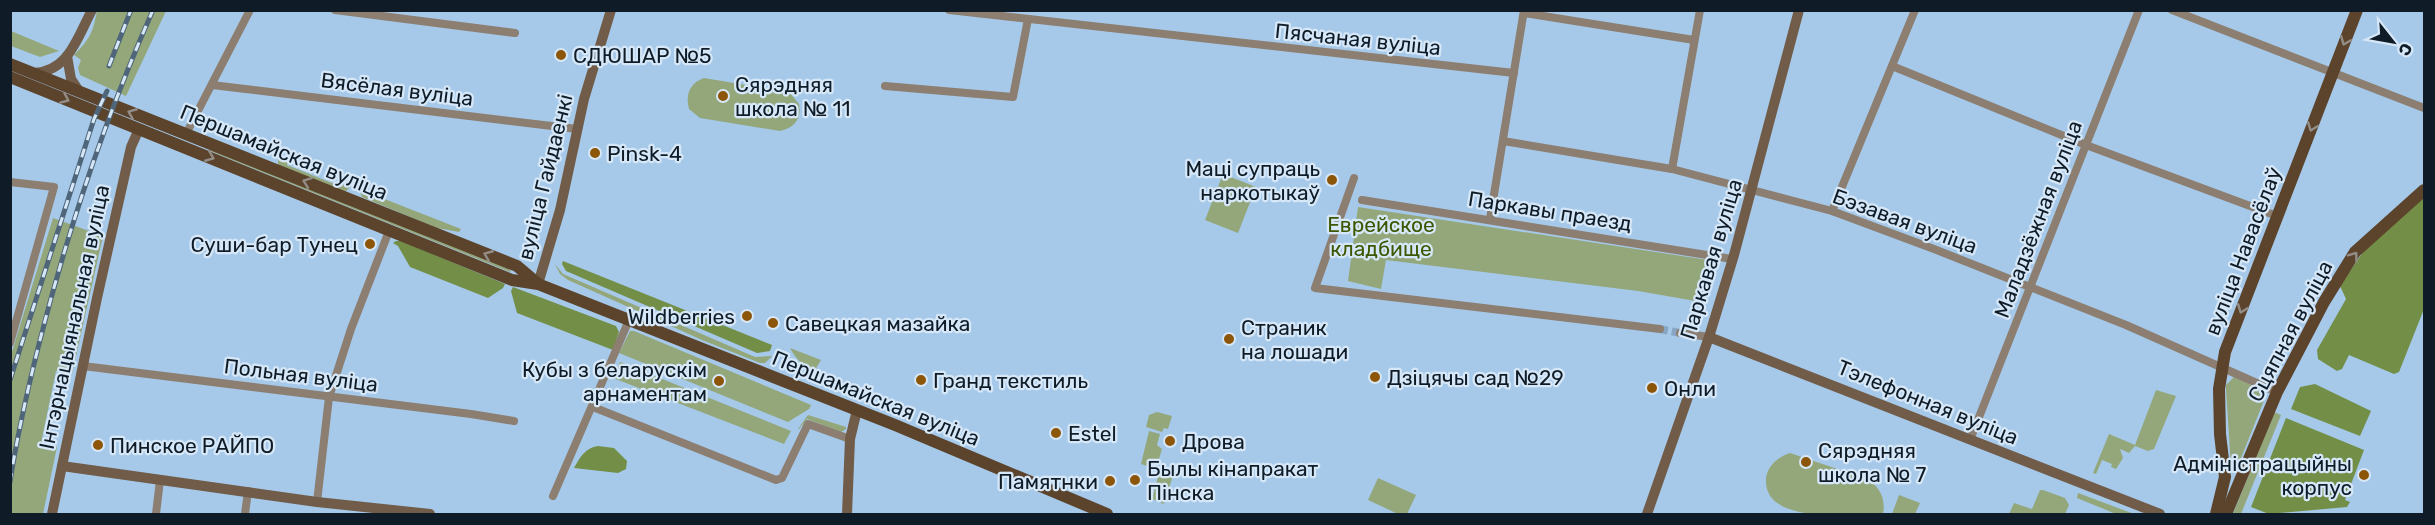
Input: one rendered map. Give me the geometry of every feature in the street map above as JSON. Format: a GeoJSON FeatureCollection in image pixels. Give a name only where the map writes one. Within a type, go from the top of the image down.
{"type":"FeatureCollection","features":[{"type":"Feature","properties":{"kind":"main road","name":"вуліца Навасёлаў"},"geometry":{"type":"LineString","coordinates":[[2216,514],[2225,477],[2219,389],[2225,352],[2357,10]]}},
{"type":"Feature","properties":{"kind":"main road","name":"Першамайская вуліца"},"geometry":{"type":"LineString","coordinates":[[10,64],[517,266],[538,284]]}},
{"type":"Feature","properties":{"kind":"main road","name":"Першамайская вуліца"},"geometry":{"type":"LineString","coordinates":[[10,77],[512,280],[538,284],[857,410],[1107,514]]}},
{"type":"Feature","properties":{"kind":"main road","name":"Сцяпная вуліца"},"geometry":{"type":"LineString","coordinates":[[2226,514],[2277,392],[2324,302],[2355,252],[2424,190]]}},
{"type":"Feature","properties":{"kind":"street"},"geometry":{"type":"LineString","coordinates":[[34,73],[52,70],[68,56],[92,10]]}},
{"type":"Feature","properties":{"kind":"street"},"geometry":{"type":"LineString","coordinates":[[186,134],[250,10]]}},
{"type":"Feature","properties":{"kind":"street"},"geometry":{"type":"LineString","coordinates":[[335,10],[515,33]]}},
{"type":"Feature","properties":{"kind":"street","name":"вуліца Гайдаенкі"},"geometry":{"type":"LineString","coordinates":[[538,284],[560,210],[584,99],[611,10]]}},
{"type":"Feature","properties":{"kind":"street","name":"Пясчаная вуліца"},"geometry":{"type":"LineString","coordinates":[[949,10],[1115,31],[1514,73]]}},
{"type":"Feature","properties":{"kind":"street"},"geometry":{"type":"LineString","coordinates":[[1672,169],[1700,10]]}},
{"type":"Feature","properties":{"kind":"street","name":"Паркавая вуліца"},"geometry":{"type":"LineString","coordinates":[[1647,514],[1709,337],[1752,191],[1799,10]]}},
{"type":"Feature","properties":{"kind":"street"},"geometry":{"type":"LineString","coordinates":[[1832,212],[1915,10]]}},
{"type":"Feature","properties":{"kind":"street","name":"Маладзёжная вуліца"},"geometry":{"type":"LineString","coordinates":[[1970,440],[2139,10]]}},
{"type":"Feature","properties":{"kind":"street"},"geometry":{"type":"LineString","coordinates":[[2172,10],[2424,108]]}},
{"type":"Feature","properties":{"kind":"street"},"geometry":{"type":"LineString","coordinates":[[1490,219],[1524,12],[1694,40]]}},
{"type":"Feature","properties":{"kind":"street"},"geometry":{"type":"LineString","coordinates":[[885,86],[1013,97],[1028,19]]}},
{"type":"Feature","properties":{"kind":"street"},"geometry":{"type":"LineString","coordinates":[[68,56],[71,79],[79,91]]}},
{"type":"Feature","properties":{"kind":"street"},"geometry":{"type":"LineString","coordinates":[[1892,66],[2086,145],[2277,216]]}},
{"type":"Feature","properties":{"kind":"street","name":"Вясёлая вуліца"},"geometry":{"type":"LineString","coordinates":[[212,84],[577,129]]}},
{"type":"Feature","properties":{"kind":"street","name":"Інтэрнацыянальная вуліца"},"geometry":{"type":"LineString","coordinates":[[52,514],[131,147],[139,129]]}},
{"type":"Feature","properties":{"kind":"street","name":"Бэзавая вуліца"},"geometry":{"type":"LineString","coordinates":[[1503,141],[1672,169],[1832,212],[1934,249],[2223,366],[2277,392]]}},
{"type":"Feature","properties":{"kind":"street"},"geometry":{"type":"LineString","coordinates":[[1354,178],[1315,288],[1660,329]]}},
{"type":"Feature","properties":{"kind":"street"},"geometry":{"type":"LineString","coordinates":[[10,182],[54,187],[14,319],[10,343]]}},
{"type":"Feature","properties":{"kind":"street","name":"Паркавы праезд"},"geometry":{"type":"LineString","coordinates":[[1362,200],[1732,259]]}},
{"type":"Feature","properties":{"kind":"street"},"geometry":{"type":"LineString","coordinates":[[316,502],[329,397],[351,329],[389,231]]}},
{"type":"Feature","properties":{"kind":"street"},"geometry":{"type":"LineString","coordinates":[[553,496],[593,407],[628,320]]}},
{"type":"Feature","properties":{"kind":"street","name":"Тэлефонная вуліца"},"geometry":{"type":"LineString","coordinates":[[1680,333],[1709,337],[2160,514]]}},
{"type":"Feature","properties":{"kind":"street","name":"Польная вуліца"},"geometry":{"type":"LineString","coordinates":[[83,366],[514,421]]}},
{"type":"Feature","properties":{"kind":"street"},"geometry":{"type":"LineString","coordinates":[[593,407],[776,480],[782,478],[808,424],[850,439]]}},
{"type":"Feature","properties":{"kind":"street"},"geometry":{"type":"LineString","coordinates":[[847,514],[850,439],[857,410]]}},
{"type":"Feature","properties":{"kind":"street"},"geometry":{"type":"LineString","coordinates":[[62,466],[316,502],[430,514]]}},
{"type":"Feature","properties":{"kind":"street"},"geometry":{"type":"LineString","coordinates":[[156,514],[160,480]]}},
{"type":"Feature","properties":{"kind":"street"},"geometry":{"type":"LineString","coordinates":[[245,514],[248,491]]}},
{"type":"Feature","properties":{"kind":"green space"},"geometry":{"type":"Polygon","coordinates":[[[97,11],[166,11],[126,96],[80,75],[78,68],[81,60],[74,55],[90,36],[97,11]]]}},
{"type":"Feature","properties":{"kind":"green space"},"geometry":{"type":"Polygon","coordinates":[[[10,31],[59,51],[40,57],[11,46],[10,31]]]}},
{"type":"Feature","properties":{"kind":"green space"},"geometry":{"type":"Polygon","coordinates":[[[704,78],[789,92],[799,104],[798,118],[789,128],[780,131],[700,118],[689,109],[688,94],[695,83],[704,78]]]}},
{"type":"Feature","properties":{"kind":"green space"},"geometry":{"type":"Polygon","coordinates":[[[211,148],[511,270],[510,272],[210,151],[211,148]]]}},
{"type":"Feature","properties":{"kind":"green space"},"geometry":{"type":"Polygon","coordinates":[[[282,156],[289,159],[287,165],[342,187],[345,181],[352,185],[345,192],[278,166],[278,159],[282,156]]]}},
{"type":"Feature","properties":{"kind":"green space"},"geometry":{"type":"Polygon","coordinates":[[[1223,174],[1256,187],[1238,233],[1205,220],[1223,174]]]}},
{"type":"Feature","properties":{"kind":"green space"},"geometry":{"type":"Polygon","coordinates":[[[359,189],[461,229],[459,232],[437,228],[362,197],[359,189]]]}},
{"type":"Feature","properties":{"kind":"green space"},"geometry":{"type":"Polygon","coordinates":[[[2424,194],[2424,309],[2399,372],[2394,374],[2349,355],[2342,369],[2337,371],[2318,359],[2317,350],[2346,299],[2340,286],[2365,249],[2424,194]]]}},
{"type":"Feature","properties":{"kind":"green space","name":"Еврейское кладбище"},"geometry":{"type":"Polygon","coordinates":[[[1358,207],[1715,261],[1701,302],[1638,291],[1386,260],[1381,289],[1348,281],[1358,207]]]}},
{"type":"Feature","properties":{"kind":"green space"},"geometry":{"type":"Polygon","coordinates":[[[53,218],[103,236],[72,374],[56,371],[41,443],[57,447],[43,514],[11,514],[11,355],[53,218]]]}},
{"type":"Feature","properties":{"kind":"green space"},"geometry":{"type":"Polygon","coordinates":[[[401,241],[505,284],[503,288],[488,298],[410,267],[398,246],[393,243],[401,241]]]}},
{"type":"Feature","properties":{"kind":"green space"},"geometry":{"type":"Polygon","coordinates":[[[563,261],[772,345],[770,351],[757,353],[566,271],[562,264],[563,261]]]}},
{"type":"Feature","properties":{"kind":"green space"},"geometry":{"type":"Polygon","coordinates":[[[555,264],[563,274],[755,357],[772,356],[765,363],[760,363],[702,340],[568,280],[560,274],[555,264]]]}},
{"type":"Feature","properties":{"kind":"green space"},"geometry":{"type":"Polygon","coordinates":[[[513,287],[616,326],[619,332],[613,350],[517,313],[511,291],[513,287]]]}},
{"type":"Feature","properties":{"kind":"green space"},"geometry":{"type":"Polygon","coordinates":[[[630,331],[811,405],[809,409],[788,422],[619,353],[630,331]]]}},
{"type":"Feature","properties":{"kind":"green space"},"geometry":{"type":"Polygon","coordinates":[[[790,348],[821,360],[815,370],[801,362],[790,348]]]}},
{"type":"Feature","properties":{"kind":"green space"},"geometry":{"type":"Polygon","coordinates":[[[784,358],[799,371],[822,381],[821,384],[786,370],[782,363],[784,358]]]}},
{"type":"Feature","properties":{"kind":"green space"},"geometry":{"type":"Polygon","coordinates":[[[620,362],[791,431],[784,444],[613,378],[620,362]]]}},
{"type":"Feature","properties":{"kind":"green space"},"geometry":{"type":"Polygon","coordinates":[[[2234,377],[2262,390],[2265,398],[2239,463],[2233,468],[2231,466],[2226,385],[2234,377]]]}},
{"type":"Feature","properties":{"kind":"green space"},"geometry":{"type":"Polygon","coordinates":[[[2315,384],[2371,411],[2360,436],[2291,409],[2300,387],[2315,384]]]}},
{"type":"Feature","properties":{"kind":"green space"},"geometry":{"type":"Polygon","coordinates":[[[2156,390],[2176,396],[2154,449],[2148,451],[2135,446],[2129,453],[2120,449],[2123,458],[2116,469],[2111,467],[2112,464],[2102,460],[2096,474],[2093,473],[2109,434],[2135,445],[2156,390]]]}},
{"type":"Feature","properties":{"kind":"green space"},"geometry":{"type":"Polygon","coordinates":[[[1157,412],[1172,416],[1168,429],[1164,428],[1162,432],[1146,427],[1149,415],[1157,412]]]}},
{"type":"Feature","properties":{"kind":"green space"},"geometry":{"type":"Polygon","coordinates":[[[2274,412],[2281,415],[2241,514],[2233,514],[2274,412]]]}},
{"type":"Feature","properties":{"kind":"green space"},"geometry":{"type":"Polygon","coordinates":[[[808,415],[846,427],[846,429],[841,432],[807,419],[798,429],[808,415]]]}},
{"type":"Feature","properties":{"kind":"green space"},"geometry":{"type":"Polygon","coordinates":[[[2286,418],[2364,450],[2345,500],[2350,502],[2347,507],[2269,514],[2251,507],[2286,418]]]}},
{"type":"Feature","properties":{"kind":"green space"},"geometry":{"type":"Polygon","coordinates":[[[1149,431],[1160,434],[1157,445],[1162,449],[1156,469],[1141,464],[1149,431]]]}},
{"type":"Feature","properties":{"kind":"green space"},"geometry":{"type":"Polygon","coordinates":[[[598,446],[614,448],[627,461],[626,469],[618,473],[574,468],[586,451],[598,446]]]}},
{"type":"Feature","properties":{"kind":"green space"},"geometry":{"type":"Polygon","coordinates":[[[1790,453],[1867,479],[1881,494],[1884,503],[1883,514],[1812,514],[1794,511],[1779,504],[1769,494],[1767,474],[1774,463],[1790,453]]]}},
{"type":"Feature","properties":{"kind":"green space"},"geometry":{"type":"Polygon","coordinates":[[[1160,469],[1174,472],[1164,504],[1152,499],[1160,469]]]}},
{"type":"Feature","properties":{"kind":"green space"},"geometry":{"type":"Polygon","coordinates":[[[1378,478],[1416,495],[1407,514],[1398,514],[1368,500],[1378,478]]]}},
{"type":"Feature","properties":{"kind":"green space"},"geometry":{"type":"Polygon","coordinates":[[[2040,490],[2065,498],[2069,505],[2065,514],[2009,514],[2014,503],[2032,509],[2040,490]]]}},
{"type":"Feature","properties":{"kind":"green space"},"geometry":{"type":"Polygon","coordinates":[[[2078,493],[2134,514],[2116,514],[2077,498],[2078,493]]]}},
{"type":"Feature","properties":{"kind":"green space"},"geometry":{"type":"Polygon","coordinates":[[[1899,495],[1920,503],[1915,514],[1892,514],[1899,495]]]}},
{"type":"Feature","properties":{"kind":"tunnel"},"geometry":{"type":"LineString","coordinates":[[1660,329],[1680,333]]}},
{"type":"Feature","properties":{"kind":"railway"},"geometry":{"type":"LineString","coordinates":[[109,66],[131,10]]}},
{"type":"Feature","properties":{"kind":"railway"},"geometry":{"type":"LineString","coordinates":[[10,482],[30,381],[74,219],[103,134],[153,10]]}},
{"type":"Feature","properties":{"kind":"railway"},"geometry":{"type":"LineString","coordinates":[[10,380],[94,119],[107,91]]}},
{"type":"Feature","properties":{"kind":"place","name":"СДЮШАР №5"},"geometry":{"type":"Point","coordinates":[561,55]}},
{"type":"Feature","properties":{"kind":"place","name":"Сярэдняя школа № 11"},"geometry":{"type":"Point","coordinates":[723,96]}},
{"type":"Feature","properties":{"kind":"place","name":"Pinsk-4"},"geometry":{"type":"Point","coordinates":[595,153]}},
{"type":"Feature","properties":{"kind":"place","name":"Маці супраць наркотыкаў"},"geometry":{"type":"Point","coordinates":[1332,180]}},
{"type":"Feature","properties":{"kind":"place","name":"Суши-бар Тунец"},"geometry":{"type":"Point","coordinates":[370,244]}},
{"type":"Feature","properties":{"kind":"place","name":"Wildberries"},"geometry":{"type":"Point","coordinates":[747,316]}},
{"type":"Feature","properties":{"kind":"place","name":"Савецкая мазайка"},"geometry":{"type":"Point","coordinates":[773,323]}},
{"type":"Feature","properties":{"kind":"place","name":"Страник на лошади"},"geometry":{"type":"Point","coordinates":[1229,339]}},
{"type":"Feature","properties":{"kind":"place","name":"Дзіцячы сад №29"},"geometry":{"type":"Point","coordinates":[1375,377]}},
{"type":"Feature","properties":{"kind":"place","name":"Гранд текстиль"},"geometry":{"type":"Point","coordinates":[921,380]}},
{"type":"Feature","properties":{"kind":"place","name":"Кубы з беларускім арнаментам"},"geometry":{"type":"Point","coordinates":[719,381]}},
{"type":"Feature","properties":{"kind":"place","name":"Онли"},"geometry":{"type":"Point","coordinates":[1652,388]}},
{"type":"Feature","properties":{"kind":"place","name":"Estel"},"geometry":{"type":"Point","coordinates":[1056,433]}},
{"type":"Feature","properties":{"kind":"place","name":"Дрова"},"geometry":{"type":"Point","coordinates":[1170,441]}},
{"type":"Feature","properties":{"kind":"place","name":"Пинское РАЙПО"},"geometry":{"type":"Point","coordinates":[98,445]}},
{"type":"Feature","properties":{"kind":"place","name":"Сярэдняя школа № 7"},"geometry":{"type":"Point","coordinates":[1806,462]}},
{"type":"Feature","properties":{"kind":"place","name":"Адміністрацыйны корпус"},"geometry":{"type":"Point","coordinates":[2364,475]}},
{"type":"Feature","properties":{"kind":"place","name":"Былы кінапракат Пінска"},"geometry":{"type":"Point","coordinates":[1135,480]}},
{"type":"Feature","properties":{"kind":"place","name":"Памятнки"},"geometry":{"type":"Point","coordinates":[1110,481]}}]}
